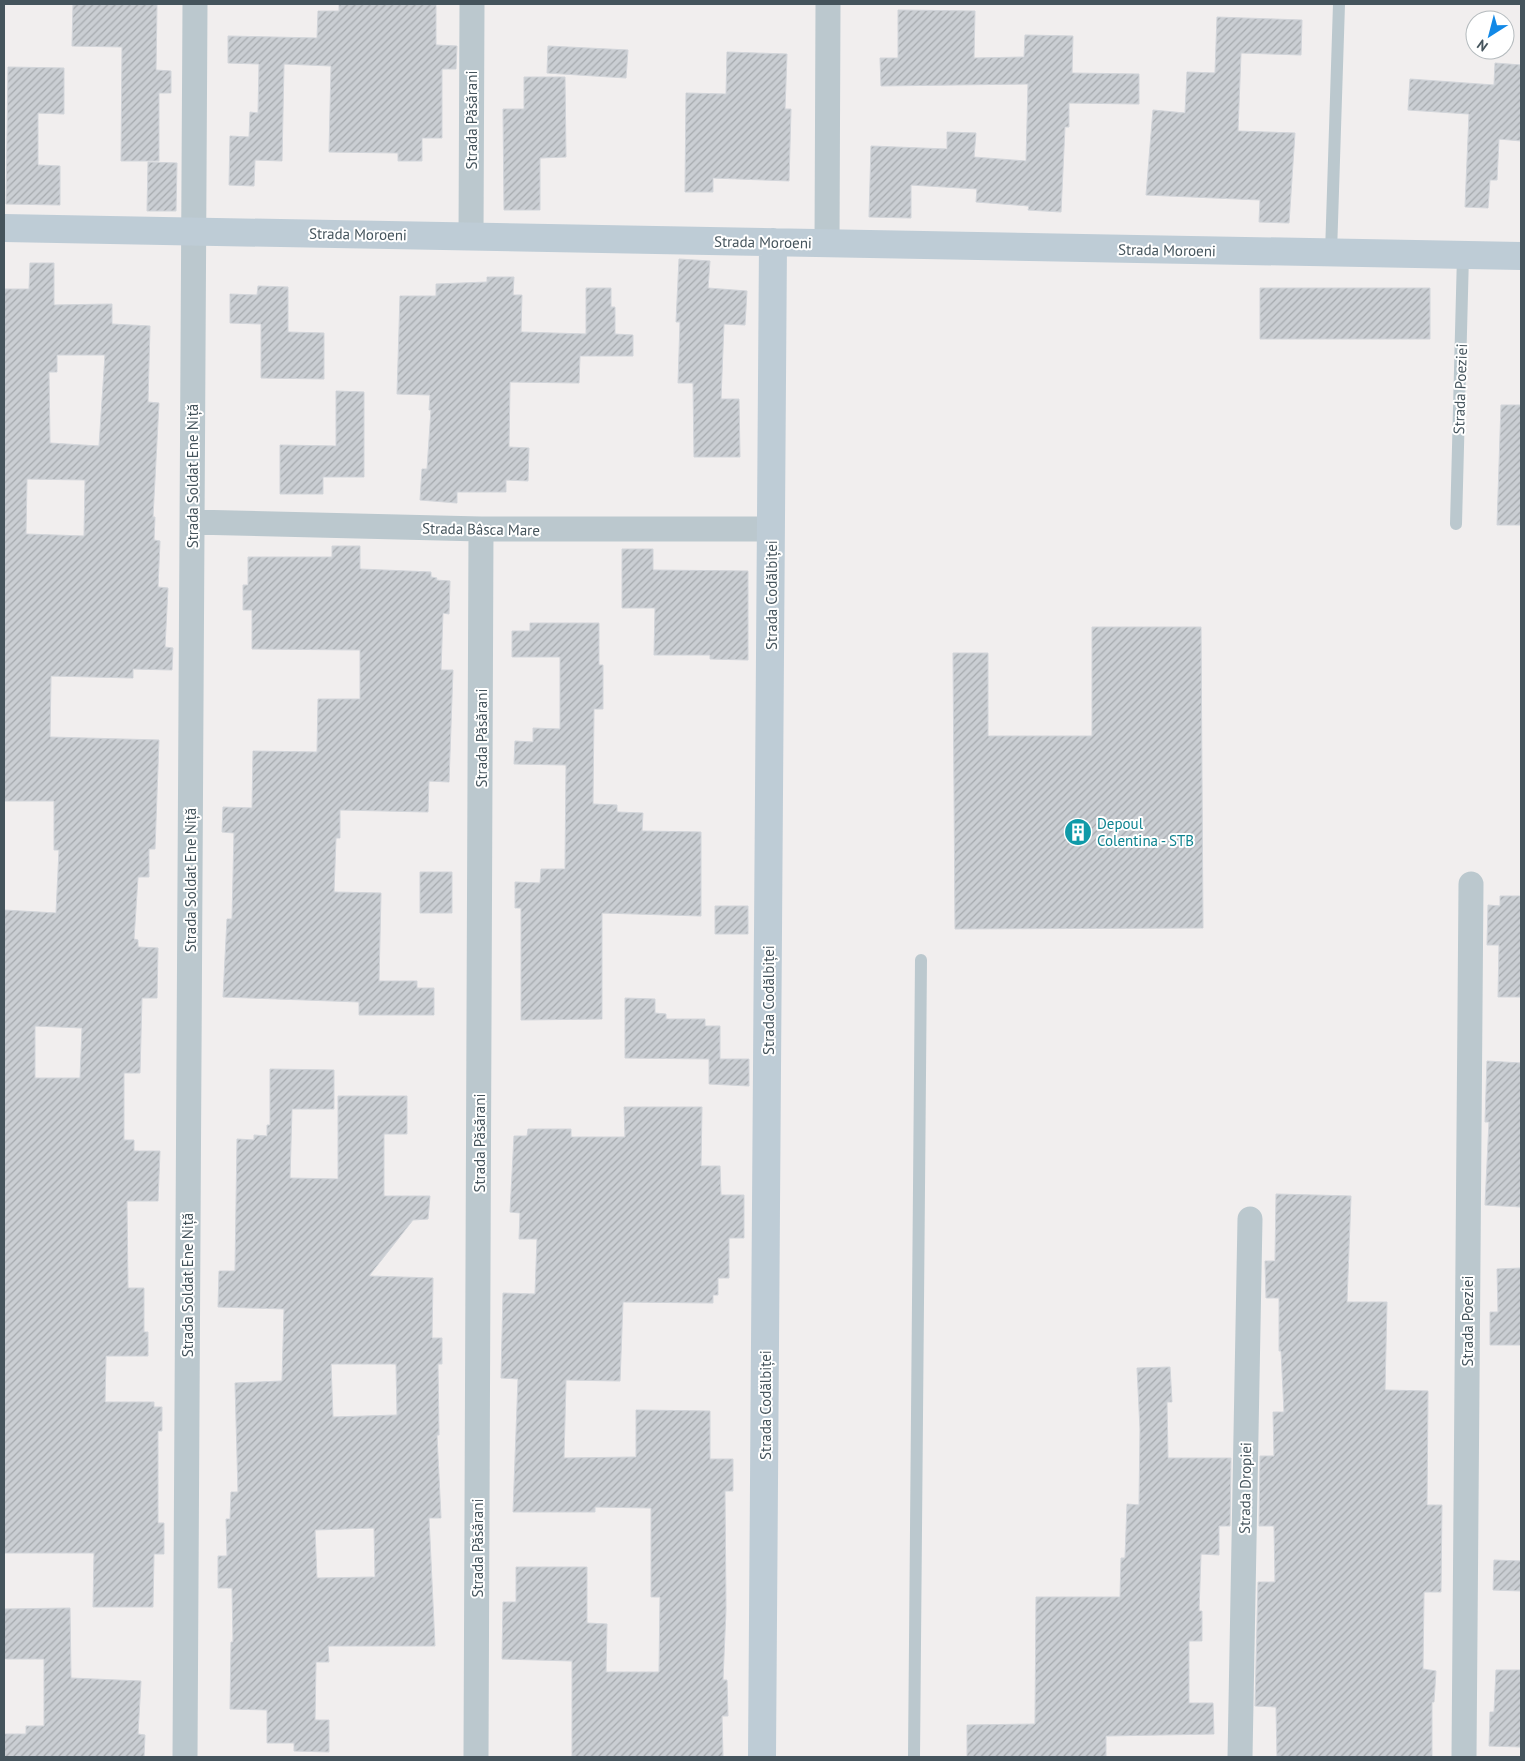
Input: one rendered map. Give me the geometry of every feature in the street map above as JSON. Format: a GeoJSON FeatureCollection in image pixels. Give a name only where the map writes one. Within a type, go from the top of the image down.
{"type":"FeatureCollection","features":[{"type":"Feature","properties":{"kind":"street","name":"Strada Soldat Ene Niță"},"geometry":{"type":"LineString","coordinates":[[185,1757],[195,4]]}},
{"type":"Feature","properties":{"kind":"street","name":"Strada Păsărani"},"geometry":{"type":"LineString","coordinates":[[471,237],[472,4]]}},
{"type":"Feature","properties":{"kind":"street"},"geometry":{"type":"LineString","coordinates":[[827,243],[828,4]]}},
{"type":"Feature","properties":{"kind":"street","name":"Strada Moroeni"},"geometry":{"type":"LineString","coordinates":[[4,228],[1521,256]]}},
{"type":"Feature","properties":{"kind":"street","name":"Strada Codălbiței"},"geometry":{"type":"LineString","coordinates":[[762,1757],[773,242]]}},
{"type":"Feature","properties":{"kind":"street","name":"Strada Bâsca Mare"},"geometry":{"type":"LineString","coordinates":[[192,522],[481,529],[771,529]]}},
{"type":"Feature","properties":{"kind":"street","name":"Strada Păsărani"},"geometry":{"type":"LineString","coordinates":[[476,1757],[481,529]]}},
{"type":"Feature","properties":{"kind":"street","name":"Strada Poeziei"},"geometry":{"type":"LineString","coordinates":[[1464,1757],[1470,884]]}},
{"type":"Feature","properties":{"kind":"street","name":"Strada Dropiei"},"geometry":{"type":"LineString","coordinates":[[1240,1757],[1250,1219]]}},
{"type":"Feature","properties":{"kind":"lane"},"geometry":{"type":"LineString","coordinates":[[1331,253],[1339,4]]}},
{"type":"Feature","properties":{"kind":"lane","name":"Strada Poeziei"},"geometry":{"type":"LineString","coordinates":[[1456,524],[1463,255]]}},
{"type":"Feature","properties":{"kind":"lane"},"geometry":{"type":"LineString","coordinates":[[914,1757],[921,960]]}},
{"type":"Feature","properties":{"kind":"building"},"geometry":{"type":"Polygon","coordinates":[[[73,4],[157,4],[156,70],[171,71],[171,93],[159,93],[159,161],[121,161],[122,47],[72,46],[73,4]]]}},
{"type":"Feature","properties":{"kind":"building"},"geometry":{"type":"Polygon","coordinates":[[[339,4],[436,4],[436,45],[457,46],[456,69],[442,69],[442,138],[422,138],[422,161],[398,161],[398,153],[329,152],[331,66],[284,64],[282,161],[255,160],[254,186],[229,185],[230,136],[249,137],[250,112],[258,113],[259,64],[228,63],[228,36],[317,38],[318,11],[339,11],[339,4]]]}},
{"type":"Feature","properties":{"kind":"building"},"geometry":{"type":"Polygon","coordinates":[[[898,10],[975,11],[974,58],[1024,57],[1025,35],[1073,36],[1072,73],[1139,74],[1139,104],[1069,103],[1069,127],[1065,127],[1061,212],[1028,210],[1029,206],[976,202],[977,189],[911,185],[911,218],[869,217],[871,146],[947,149],[947,132],[976,133],[974,157],[1026,161],[1028,84],[881,86],[880,58],[898,58],[898,10]]]}},
{"type":"Feature","properties":{"kind":"building"},"geometry":{"type":"Polygon","coordinates":[[[1217,17],[1302,20],[1301,55],[1241,53],[1238,131],[1295,133],[1289,223],[1259,222],[1260,200],[1146,195],[1153,110],[1185,113],[1187,72],[1215,73],[1217,17]]]}},
{"type":"Feature","properties":{"kind":"building"},"geometry":{"type":"Polygon","coordinates":[[[548,46],[628,50],[626,78],[547,73],[548,46]]]}},
{"type":"Feature","properties":{"kind":"building"},"geometry":{"type":"Polygon","coordinates":[[[727,52],[787,54],[785,109],[791,109],[789,181],[713,178],[713,192],[685,192],[686,93],[726,94],[727,52]]]}},
{"type":"Feature","properties":{"kind":"building"},"geometry":{"type":"Polygon","coordinates":[[[1495,63],[1521,65],[1521,141],[1499,139],[1497,180],[1490,180],[1488,208],[1465,207],[1469,114],[1408,110],[1410,79],[1494,85],[1495,63]]]}},
{"type":"Feature","properties":{"kind":"building"},"geometry":{"type":"Polygon","coordinates":[[[8,67],[64,68],[64,114],[38,113],[38,165],[60,166],[60,205],[6,204],[8,67]]]}},
{"type":"Feature","properties":{"kind":"building"},"geometry":{"type":"Polygon","coordinates":[[[524,77],[565,77],[566,157],[540,158],[540,210],[504,210],[503,109],[524,109],[524,77]]]}},
{"type":"Feature","properties":{"kind":"building"},"geometry":{"type":"Polygon","coordinates":[[[148,162],[177,163],[176,211],[147,211],[148,162]]]}},
{"type":"Feature","properties":{"kind":"building"},"geometry":{"type":"Polygon","coordinates":[[[679,259],[710,261],[708,288],[747,291],[745,325],[724,324],[721,399],[739,399],[740,457],[694,457],[693,383],[678,383],[680,322],[676,322],[679,259]]]}},
{"type":"Feature","properties":{"kind":"building"},"geometry":{"type":"Polygon","coordinates":[[[30,263],[54,263],[54,305],[112,304],[112,324],[150,326],[148,402],[159,403],[153,517],[155,517],[154,540],[160,541],[158,587],[168,588],[165,647],[173,648],[172,670],[133,669],[133,678],[51,676],[50,737],[159,740],[155,849],[149,849],[149,877],[138,877],[134,939],[138,940],[138,947],[158,948],[157,998],[142,998],[140,1073],[124,1073],[124,1140],[134,1140],[134,1151],[160,1151],[158,1201],[127,1201],[128,1288],[144,1288],[144,1332],[148,1332],[148,1356],[106,1356],[105,1402],[154,1402],[154,1407],[162,1407],[162,1431],[158,1431],[158,1523],[164,1523],[164,1554],[154,1554],[153,1607],[93,1607],[94,1553],[4,1553],[4,910],[56,913],[59,850],[54,850],[54,801],[4,801],[4,289],[29,289],[30,263]],[[57,355],[57,372],[49,372],[50,443],[99,446],[105,355],[57,355]],[[27,479],[26,534],[84,536],[85,480],[27,479]],[[35,1026],[35,1078],[80,1078],[82,1028],[35,1026]]]}},
{"type":"Feature","properties":{"kind":"building"},"geometry":{"type":"Polygon","coordinates":[[[487,277],[514,277],[513,295],[522,295],[521,332],[586,334],[586,288],[611,288],[611,307],[615,307],[615,334],[633,335],[633,356],[580,356],[579,383],[510,382],[509,447],[529,448],[528,481],[506,480],[506,492],[457,492],[457,503],[420,500],[422,469],[427,469],[431,410],[429,410],[430,395],[397,394],[400,296],[436,296],[436,284],[487,282],[487,277]]]}},
{"type":"Feature","properties":{"kind":"building"},"geometry":{"type":"Polygon","coordinates":[[[258,286],[288,287],[288,332],[324,333],[324,379],[261,378],[261,324],[230,323],[230,294],[257,295],[258,286]]]}},
{"type":"Feature","properties":{"kind":"building"},"geometry":{"type":"Polygon","coordinates":[[[1260,288],[1430,288],[1430,339],[1260,339],[1260,288]]]}},
{"type":"Feature","properties":{"kind":"building"},"geometry":{"type":"Polygon","coordinates":[[[336,391],[364,392],[364,477],[323,477],[323,494],[280,494],[280,445],[336,446],[336,391]]]}},
{"type":"Feature","properties":{"kind":"building"},"geometry":{"type":"Polygon","coordinates":[[[1501,405],[1521,405],[1521,525],[1497,525],[1501,405]]]}},
{"type":"Feature","properties":{"kind":"building"},"geometry":{"type":"Polygon","coordinates":[[[332,546],[360,546],[360,569],[431,572],[431,577],[437,578],[436,580],[450,581],[449,614],[443,613],[441,670],[453,670],[449,782],[429,781],[428,812],[340,810],[340,838],[336,838],[334,892],[381,893],[379,981],[417,981],[417,988],[434,988],[434,1015],[359,1015],[359,1002],[223,997],[227,919],[232,919],[234,833],[222,832],[223,807],[252,808],[253,751],[317,752],[318,699],[360,699],[360,650],[252,649],[252,610],[243,610],[243,585],[248,585],[248,557],[332,557],[332,546]]]}},
{"type":"Feature","properties":{"kind":"building"},"geometry":{"type":"Polygon","coordinates":[[[622,549],[653,549],[653,570],[748,571],[748,660],[710,659],[710,655],[654,655],[655,608],[622,608],[622,549]]]}},
{"type":"Feature","properties":{"kind":"building"},"geometry":{"type":"Polygon","coordinates":[[[530,623],[599,623],[599,665],[603,665],[603,709],[594,709],[593,804],[617,805],[617,812],[643,813],[642,831],[701,832],[701,916],[602,913],[602,1019],[521,1020],[521,908],[515,908],[515,882],[540,883],[541,869],[565,869],[566,765],[514,764],[515,741],[533,742],[533,728],[560,729],[560,657],[512,657],[512,631],[530,631],[530,623]]]}},
{"type":"Feature","properties":{"kind":"building","name":"Depoul Colentina - STB"},"geometry":{"type":"Polygon","coordinates":[[[1092,627],[1201,627],[1203,928],[955,929],[953,653],[988,653],[988,736],[1092,736],[1092,627]]]}},
{"type":"Feature","properties":{"kind":"building"},"geometry":{"type":"Polygon","coordinates":[[[420,872],[452,872],[452,913],[420,913],[420,872]]]}},
{"type":"Feature","properties":{"kind":"building"},"geometry":{"type":"Polygon","coordinates":[[[1500,896],[1521,896],[1521,997],[1498,997],[1499,945],[1487,945],[1488,905],[1500,906],[1500,896]]]}},
{"type":"Feature","properties":{"kind":"building"},"geometry":{"type":"Polygon","coordinates":[[[715,906],[748,906],[748,934],[715,934],[715,906]]]}},
{"type":"Feature","properties":{"kind":"building"},"geometry":{"type":"Polygon","coordinates":[[[625,998],[655,999],[655,1013],[666,1014],[666,1019],[705,1019],[705,1026],[720,1026],[720,1059],[749,1059],[749,1086],[709,1084],[709,1059],[625,1058],[625,998]]]}},
{"type":"Feature","properties":{"kind":"building"},"geometry":{"type":"Polygon","coordinates":[[[1487,1061],[1521,1063],[1521,1207],[1485,1205],[1489,1122],[1485,1122],[1487,1061]]]}},
{"type":"Feature","properties":{"kind":"building"},"geometry":{"type":"Polygon","coordinates":[[[270,1069],[334,1070],[334,1109],[292,1109],[290,1178],[338,1179],[338,1096],[407,1096],[407,1134],[384,1134],[384,1196],[430,1196],[428,1219],[413,1220],[369,1276],[433,1278],[432,1338],[442,1338],[442,1364],[438,1364],[439,1435],[437,1435],[441,1518],[429,1518],[435,1646],[328,1646],[329,1662],[316,1662],[315,1720],[329,1720],[329,1752],[294,1751],[294,1743],[267,1743],[267,1710],[230,1709],[231,1642],[233,1642],[232,1588],[218,1588],[218,1556],[227,1556],[226,1519],[230,1519],[231,1492],[238,1492],[235,1383],[282,1381],[284,1309],[218,1307],[219,1271],[235,1271],[237,1139],[254,1140],[254,1135],[267,1136],[267,1125],[270,1125],[270,1069]],[[331,1364],[333,1417],[397,1415],[396,1364],[331,1364]],[[374,1528],[315,1530],[317,1578],[375,1577],[374,1528]]]}},
{"type":"Feature","properties":{"kind":"building"},"geometry":{"type":"Polygon","coordinates":[[[624,1107],[702,1107],[701,1166],[720,1166],[721,1195],[744,1195],[744,1238],[729,1238],[729,1278],[718,1278],[718,1295],[713,1295],[713,1303],[623,1302],[620,1381],[566,1380],[564,1458],[636,1457],[636,1410],[710,1411],[710,1459],[733,1459],[733,1491],[725,1491],[726,1609],[723,1680],[727,1680],[728,1716],[722,1716],[723,1757],[572,1757],[572,1661],[502,1659],[503,1602],[516,1602],[516,1567],[587,1567],[587,1623],[607,1624],[606,1672],[659,1672],[660,1597],[651,1597],[651,1508],[595,1507],[595,1512],[513,1512],[518,1379],[501,1378],[503,1293],[535,1294],[537,1239],[519,1239],[520,1213],[510,1212],[514,1136],[527,1136],[528,1129],[571,1129],[571,1137],[625,1137],[624,1107]]]}},
{"type":"Feature","properties":{"kind":"building"},"geometry":{"type":"Polygon","coordinates":[[[1276,1194],[1351,1196],[1347,1302],[1387,1302],[1385,1390],[1428,1391],[1427,1505],[1442,1505],[1441,1592],[1424,1592],[1423,1669],[1436,1671],[1434,1702],[1432,1702],[1432,1757],[1277,1757],[1276,1707],[1255,1706],[1258,1582],[1275,1582],[1274,1526],[1259,1526],[1260,1456],[1274,1456],[1273,1412],[1284,1412],[1281,1351],[1279,1351],[1279,1298],[1266,1298],[1265,1261],[1275,1261],[1276,1194]]]}},
{"type":"Feature","properties":{"kind":"building"},"geometry":{"type":"Polygon","coordinates":[[[1521,1268],[1521,1345],[1490,1345],[1490,1312],[1498,1312],[1497,1269],[1521,1268]]]}},
{"type":"Feature","properties":{"kind":"building"},"geometry":{"type":"Polygon","coordinates":[[[1170,1367],[1172,1402],[1167,1402],[1168,1458],[1231,1458],[1230,1526],[1219,1526],[1219,1555],[1201,1554],[1199,1611],[1202,1611],[1202,1641],[1189,1641],[1189,1703],[1213,1703],[1214,1734],[1106,1736],[1106,1757],[967,1757],[967,1725],[1035,1724],[1036,1597],[1120,1597],[1121,1558],[1125,1558],[1127,1504],[1139,1505],[1140,1429],[1137,1368],[1170,1367]]]}},
{"type":"Feature","properties":{"kind":"building"},"geometry":{"type":"Polygon","coordinates":[[[1494,1560],[1521,1561],[1521,1591],[1493,1590],[1494,1560]]]}},
{"type":"Feature","properties":{"kind":"building"},"geometry":{"type":"Polygon","coordinates":[[[70,1608],[71,1678],[141,1681],[138,1734],[145,1735],[144,1757],[4,1757],[4,1734],[26,1734],[26,1726],[44,1726],[44,1659],[4,1659],[4,1609],[70,1608]]]}},
{"type":"Feature","properties":{"kind":"building"},"geometry":{"type":"Polygon","coordinates":[[[1496,1670],[1521,1670],[1521,1747],[1489,1746],[1490,1712],[1494,1712],[1496,1670]]]}},
{"type":"Feature","properties":{"kind":"place","name":"Depoul Colentina - STB"},"geometry":{"type":"Point","coordinates":[1078,832]}}]}
